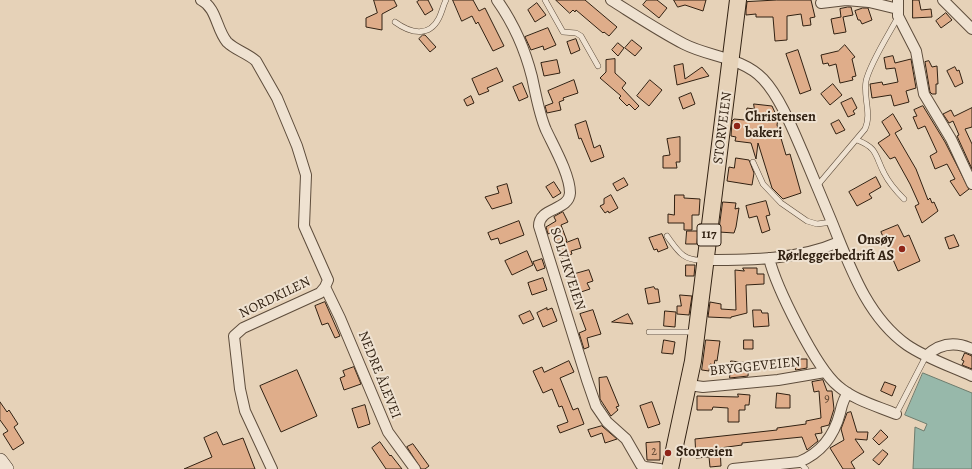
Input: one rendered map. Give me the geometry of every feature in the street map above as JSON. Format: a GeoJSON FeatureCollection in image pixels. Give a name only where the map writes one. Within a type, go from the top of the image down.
{"type":"FeatureCollection","features":[{"type":"Feature","properties":{"kind":"main road","name":"STORVEIEN"},"geometry":{"type":"LineString","coordinates":[[670,469],[689,385],[697,333],[732,61],[738,0]]}},
{"type":"Feature","properties":{"kind":"main road"},"geometry":{"type":"LineString","coordinates":[[0,461],[6,469]]}},
{"type":"Feature","properties":{"kind":"street","name":"SOLVIKVEIEN"},"geometry":{"type":"LineString","coordinates":[[497,0],[509,18],[521,41],[546,130],[560,158],[570,192],[566,201],[542,216],[539,220],[539,226],[596,406],[608,422],[626,439],[641,465],[660,469]]}},
{"type":"Feature","properties":{"kind":"street"},"geometry":{"type":"LineString","coordinates":[[611,0],[683,44],[702,53],[748,67],[763,80],[775,96],[792,129],[832,222],[839,242],[868,302],[878,317],[903,342],[926,356],[972,376]]}},
{"type":"Feature","properties":{"kind":"street"},"geometry":{"type":"LineString","coordinates":[[821,3],[846,0],[869,2],[898,9],[916,51],[924,94],[951,139],[972,184]]}},
{"type":"Feature","properties":{"kind":"street"},"geometry":{"type":"LineString","coordinates":[[943,0],[972,28]]}},
{"type":"Feature","properties":{"kind":"street","name":"NEDRE ÅLEVEI"},"geometry":{"type":"LineString","coordinates":[[202,1],[215,15],[226,40],[232,47],[248,54],[256,60],[288,122],[306,175],[304,226],[328,280],[325,287],[340,318],[388,432],[416,469]]}},
{"type":"Feature","properties":{"kind":"street"},"geometry":{"type":"LineString","coordinates":[[706,260],[769,258],[824,248],[839,242]]}},
{"type":"Feature","properties":{"kind":"street"},"geometry":{"type":"LineString","coordinates":[[769,258],[772,270],[786,304],[825,372],[839,387],[848,393],[896,414]]}},
{"type":"Feature","properties":{"kind":"street","name":"NORDKILEN"},"geometry":{"type":"LineString","coordinates":[[272,469],[245,411],[237,368],[234,336],[244,328],[320,293],[325,287]]}},
{"type":"Feature","properties":{"kind":"street"},"geometry":{"type":"LineString","coordinates":[[926,356],[933,349],[949,343],[963,344],[972,348]]}},
{"type":"Feature","properties":{"kind":"street","name":"BRYGGEVEIEN"},"geometry":{"type":"LineString","coordinates":[[689,385],[703,387],[778,380],[825,372]]}},
{"type":"Feature","properties":{"kind":"street"},"geometry":{"type":"LineString","coordinates":[[733,469],[803,466],[827,442],[834,432],[843,400],[848,393]]}},
{"type":"Feature","properties":{"kind":"lane"},"geometry":{"type":"LineString","coordinates":[[395,22],[411,31],[419,32],[426,30],[433,26],[438,19],[446,0]]}},
{"type":"Feature","properties":{"kind":"lane"},"geometry":{"type":"LineString","coordinates":[[546,0],[563,32],[576,33],[581,36],[598,66]]}},
{"type":"Feature","properties":{"kind":"lane"},"geometry":{"type":"LineString","coordinates":[[817,186],[858,140],[869,122],[866,92],[868,75],[898,9]]}},
{"type":"Feature","properties":{"kind":"lane"},"geometry":{"type":"LineString","coordinates":[[858,140],[873,148],[887,179],[904,198]]}},
{"type":"Feature","properties":{"kind":"lane"},"geometry":{"type":"LineString","coordinates":[[753,162],[763,184],[781,203],[807,221],[817,224],[832,222]]}},
{"type":"Feature","properties":{"kind":"lane"},"geometry":{"type":"LineString","coordinates":[[667,236],[680,252],[689,259],[706,260]]}},
{"type":"Feature","properties":{"kind":"lane"},"geometry":{"type":"LineString","coordinates":[[649,332],[697,333]]}},
{"type":"Feature","properties":{"kind":"lane"},"geometry":{"type":"LineString","coordinates":[[896,414],[926,356]]}},
{"type":"Feature","properties":{"kind":"shaded area"},"geometry":{"type":"Polygon","coordinates":[[[923,373],[972,393],[972,469],[913,469],[915,427],[924,431],[927,424],[905,415],[923,373]]]}},
{"type":"Feature","properties":{"kind":"building"},"geometry":{"type":"Polygon","coordinates":[[[374,0],[394,0],[397,6],[382,14],[382,30],[366,27],[366,18],[377,13],[374,0]]]}},
{"type":"Feature","properties":{"kind":"building"},"geometry":{"type":"Polygon","coordinates":[[[420,0],[428,0],[433,10],[425,15],[417,2],[420,0]]]}},
{"type":"Feature","properties":{"kind":"building"},"geometry":{"type":"Polygon","coordinates":[[[453,0],[473,0],[479,11],[485,8],[504,46],[493,51],[478,22],[476,24],[472,16],[462,21],[453,0]]]}},
{"type":"Feature","properties":{"kind":"building"},"geometry":{"type":"Polygon","coordinates":[[[556,0],[585,0],[617,27],[609,36],[604,32],[603,33],[576,10],[575,12],[573,10],[570,13],[556,0]]]}},
{"type":"Feature","properties":{"kind":"building"},"geometry":{"type":"Polygon","coordinates":[[[647,0],[657,0],[667,8],[659,18],[643,5],[647,0]]]}},
{"type":"Feature","properties":{"kind":"building"},"geometry":{"type":"Polygon","coordinates":[[[674,0],[706,0],[703,11],[685,5],[678,7],[674,0]]]}},
{"type":"Feature","properties":{"kind":"building"},"geometry":{"type":"Polygon","coordinates":[[[811,0],[815,17],[810,18],[811,25],[803,26],[801,14],[787,16],[787,40],[775,41],[773,17],[756,17],[756,14],[746,15],[747,2],[811,0]]]}},
{"type":"Feature","properties":{"kind":"building"},"geometry":{"type":"Polygon","coordinates":[[[913,0],[919,0],[921,10],[931,9],[932,17],[913,18],[913,0]]]}},
{"type":"Feature","properties":{"kind":"building"},"geometry":{"type":"Polygon","coordinates":[[[537,3],[546,15],[535,22],[528,10],[537,3]]]}},
{"type":"Feature","properties":{"kind":"building"},"geometry":{"type":"Polygon","coordinates":[[[851,7],[853,15],[843,17],[846,32],[834,34],[831,19],[841,17],[840,9],[851,7]]]}},
{"type":"Feature","properties":{"kind":"building"},"geometry":{"type":"Polygon","coordinates":[[[868,8],[872,20],[862,24],[860,20],[858,20],[855,11],[868,8]]]}},
{"type":"Feature","properties":{"kind":"building"},"geometry":{"type":"Polygon","coordinates":[[[946,13],[952,20],[941,28],[936,21],[946,13]]]}},
{"type":"Feature","properties":{"kind":"building"},"geometry":{"type":"Polygon","coordinates":[[[548,28],[556,45],[544,50],[543,46],[531,50],[525,37],[548,28]]]}},
{"type":"Feature","properties":{"kind":"building"},"geometry":{"type":"Polygon","coordinates":[[[425,35],[436,47],[430,52],[419,39],[425,35]]]}},
{"type":"Feature","properties":{"kind":"building"},"geometry":{"type":"Polygon","coordinates":[[[576,39],[580,50],[571,54],[567,42],[576,39]]]}},
{"type":"Feature","properties":{"kind":"building"},"geometry":{"type":"Polygon","coordinates":[[[632,40],[642,48],[635,56],[625,48],[632,40]]]}},
{"type":"Feature","properties":{"kind":"building"},"geometry":{"type":"Polygon","coordinates":[[[618,43],[624,48],[618,56],[612,50],[618,43]]]}},
{"type":"Feature","properties":{"kind":"building"},"geometry":{"type":"Polygon","coordinates":[[[845,45],[855,57],[852,59],[856,76],[852,77],[853,80],[840,83],[836,64],[829,66],[828,63],[823,64],[821,55],[838,51],[845,45]]]}},
{"type":"Feature","properties":{"kind":"building"},"geometry":{"type":"Polygon","coordinates":[[[798,50],[811,90],[800,94],[786,54],[798,50]]]}},
{"type":"Feature","properties":{"kind":"building"},"geometry":{"type":"Polygon","coordinates":[[[893,56],[895,63],[911,59],[916,88],[906,91],[909,102],[894,106],[891,95],[872,98],[870,84],[882,82],[883,85],[898,82],[895,68],[886,69],[884,58],[893,56]]]}},
{"type":"Feature","properties":{"kind":"building"},"geometry":{"type":"Polygon","coordinates":[[[615,59],[615,73],[626,83],[622,88],[639,106],[635,110],[629,104],[627,106],[619,98],[621,96],[600,78],[606,72],[606,60],[615,59]]]}},
{"type":"Feature","properties":{"kind":"building"},"geometry":{"type":"Polygon","coordinates":[[[557,60],[560,73],[544,76],[541,63],[557,60]]]}},
{"type":"Feature","properties":{"kind":"building"},"geometry":{"type":"Polygon","coordinates":[[[929,61],[932,67],[937,66],[938,84],[936,84],[936,94],[932,94],[930,92],[925,62],[929,61]]]}},
{"type":"Feature","properties":{"kind":"building"},"geometry":{"type":"Polygon","coordinates":[[[683,64],[685,79],[702,67],[709,76],[677,85],[674,66],[683,64]]]}},
{"type":"Feature","properties":{"kind":"building"},"geometry":{"type":"Polygon","coordinates":[[[955,67],[957,71],[959,70],[963,83],[955,87],[947,71],[955,67]]]}},
{"type":"Feature","properties":{"kind":"building"},"geometry":{"type":"Polygon","coordinates":[[[497,68],[503,81],[487,88],[489,91],[479,95],[472,79],[497,68]]]}},
{"type":"Feature","properties":{"kind":"building"},"geometry":{"type":"Polygon","coordinates":[[[574,80],[578,93],[563,98],[564,100],[559,102],[561,110],[547,113],[545,106],[553,103],[548,91],[574,80]]]}},
{"type":"Feature","properties":{"kind":"building"},"geometry":{"type":"Polygon","coordinates":[[[650,80],[662,90],[649,106],[637,96],[650,80]]]}},
{"type":"Feature","properties":{"kind":"building"},"geometry":{"type":"Polygon","coordinates":[[[522,83],[528,97],[519,101],[513,87],[522,83]]]}},
{"type":"Feature","properties":{"kind":"building"},"geometry":{"type":"Polygon","coordinates":[[[833,84],[842,95],[830,105],[821,94],[833,84]]]}},
{"type":"Feature","properties":{"kind":"building"},"geometry":{"type":"Polygon","coordinates":[[[691,93],[695,104],[683,109],[679,98],[691,93]]]}},
{"type":"Feature","properties":{"kind":"building"},"geometry":{"type":"Polygon","coordinates":[[[471,96],[474,103],[467,106],[464,100],[471,96]]]}},
{"type":"Feature","properties":{"kind":"building"},"geometry":{"type":"Polygon","coordinates":[[[852,98],[857,108],[853,111],[855,114],[848,117],[841,103],[852,98]]]}},
{"type":"Feature","properties":{"kind":"building"},"geometry":{"type":"Polygon","coordinates":[[[754,104],[772,106],[778,119],[777,125],[786,155],[790,154],[801,193],[783,199],[772,188],[758,143],[756,159],[751,143],[735,141],[736,137],[731,136],[732,121],[734,119],[745,120],[747,108],[754,109],[754,104]]]}},
{"type":"Feature","properties":{"kind":"building"},"geometry":{"type":"Polygon","coordinates":[[[923,106],[945,142],[969,189],[960,196],[950,181],[955,179],[947,164],[935,169],[930,156],[937,152],[925,126],[918,129],[913,117],[917,116],[914,110],[923,106]]]}},
{"type":"Feature","properties":{"kind":"building"},"geometry":{"type":"Polygon","coordinates":[[[972,108],[972,127],[965,129],[972,144],[972,169],[957,136],[959,135],[953,121],[949,123],[943,114],[951,110],[954,116],[972,108]]]}},
{"type":"Feature","properties":{"kind":"building"},"geometry":{"type":"Polygon","coordinates":[[[893,114],[902,129],[895,133],[916,169],[928,200],[930,198],[932,203],[934,202],[938,211],[922,223],[915,206],[919,204],[910,184],[895,157],[890,159],[878,143],[890,135],[882,122],[893,114]]]}},
{"type":"Feature","properties":{"kind":"building"},"geometry":{"type":"Polygon","coordinates":[[[839,120],[845,130],[836,134],[831,124],[839,120]]]}},
{"type":"Feature","properties":{"kind":"building"},"geometry":{"type":"Polygon","coordinates":[[[586,121],[594,148],[600,145],[604,157],[591,162],[581,138],[579,139],[575,125],[586,121]]]}},
{"type":"Feature","properties":{"kind":"building"},"geometry":{"type":"Polygon","coordinates":[[[680,137],[680,162],[676,162],[677,168],[663,168],[663,156],[670,155],[667,139],[680,137]]]}},
{"type":"Feature","properties":{"kind":"building"},"geometry":{"type":"Polygon","coordinates":[[[736,158],[749,160],[754,173],[752,185],[727,181],[729,167],[734,168],[736,158]]]}},
{"type":"Feature","properties":{"kind":"building"},"geometry":{"type":"Polygon","coordinates":[[[876,177],[881,187],[869,194],[872,198],[857,206],[849,192],[876,177]]]}},
{"type":"Feature","properties":{"kind":"building"},"geometry":{"type":"Polygon","coordinates":[[[624,178],[628,185],[617,191],[613,184],[624,178]]]}},
{"type":"Feature","properties":{"kind":"building"},"geometry":{"type":"Polygon","coordinates":[[[554,182],[561,193],[553,198],[546,187],[554,182]]]}},
{"type":"Feature","properties":{"kind":"building"},"geometry":{"type":"Polygon","coordinates":[[[507,184],[512,203],[492,209],[485,197],[499,193],[497,187],[507,184]]]}},
{"type":"Feature","properties":{"kind":"building"},"geometry":{"type":"Polygon","coordinates":[[[611,195],[618,208],[609,213],[608,211],[605,213],[600,206],[604,204],[604,199],[611,195]]]}},
{"type":"Feature","properties":{"kind":"building"},"geometry":{"type":"Polygon","coordinates":[[[675,195],[684,195],[684,198],[700,199],[699,215],[692,215],[692,230],[684,230],[684,223],[668,223],[668,214],[674,215],[675,195]]]}},
{"type":"Feature","properties":{"kind":"building"},"geometry":{"type":"Polygon","coordinates":[[[766,201],[770,215],[766,216],[770,230],[762,233],[757,216],[749,218],[746,206],[766,201]]]}},
{"type":"Feature","properties":{"kind":"building"},"geometry":{"type":"Polygon","coordinates":[[[723,202],[736,203],[735,209],[739,208],[734,233],[719,232],[723,202]]]}},
{"type":"Feature","properties":{"kind":"building"},"geometry":{"type":"Polygon","coordinates":[[[563,212],[568,222],[561,225],[567,241],[565,243],[578,238],[581,248],[571,251],[572,254],[562,258],[552,232],[548,234],[546,227],[556,221],[554,217],[563,212]]]}},
{"type":"Feature","properties":{"kind":"building"},"geometry":{"type":"Polygon","coordinates":[[[519,221],[524,235],[500,244],[498,238],[491,240],[488,233],[519,221]]]}},
{"type":"Feature","properties":{"kind":"building","name":"Onsøy Rørleggerbedrift AS"},"geometry":{"type":"Polygon","coordinates":[[[898,225],[904,237],[909,235],[920,261],[898,271],[881,232],[898,225]]]}},
{"type":"Feature","properties":{"kind":"building"},"geometry":{"type":"Polygon","coordinates":[[[687,231],[698,231],[697,244],[686,244],[687,231]]]}},
{"type":"Feature","properties":{"kind":"building"},"geometry":{"type":"Polygon","coordinates":[[[662,234],[668,248],[658,252],[657,249],[654,250],[649,238],[662,234]]]}},
{"type":"Feature","properties":{"kind":"building"},"geometry":{"type":"Polygon","coordinates":[[[954,235],[959,246],[949,249],[945,238],[954,235]]]}},
{"type":"Feature","properties":{"kind":"building"},"geometry":{"type":"Polygon","coordinates":[[[527,251],[533,265],[512,275],[505,261],[527,251]]]}},
{"type":"Feature","properties":{"kind":"building"},"geometry":{"type":"Polygon","coordinates":[[[542,259],[545,268],[537,271],[533,262],[542,259]]]}},
{"type":"Feature","properties":{"kind":"building"},"geometry":{"type":"Polygon","coordinates":[[[686,265],[695,265],[694,276],[686,276],[686,265]]]}},
{"type":"Feature","properties":{"kind":"building"},"geometry":{"type":"Polygon","coordinates":[[[743,268],[757,268],[757,274],[764,274],[764,284],[746,285],[747,313],[731,318],[708,317],[710,302],[721,304],[721,309],[736,310],[735,270],[744,271],[743,268]]]}},
{"type":"Feature","properties":{"kind":"building"},"geometry":{"type":"Polygon","coordinates":[[[589,270],[593,281],[587,283],[590,289],[581,292],[575,274],[589,270]]]}},
{"type":"Feature","properties":{"kind":"building"},"geometry":{"type":"Polygon","coordinates":[[[543,278],[547,290],[532,295],[528,283],[543,278]]]}},
{"type":"Feature","properties":{"kind":"building"},"geometry":{"type":"Polygon","coordinates":[[[654,287],[655,289],[658,289],[660,302],[648,304],[645,289],[654,287]]]}},
{"type":"Feature","properties":{"kind":"building"},"geometry":{"type":"Polygon","coordinates":[[[680,295],[692,296],[689,315],[677,314],[677,306],[681,306],[680,295]]]}},
{"type":"Feature","properties":{"kind":"building"},"geometry":{"type":"Polygon","coordinates":[[[325,302],[340,336],[335,338],[328,323],[322,325],[315,306],[325,302]]]}},
{"type":"Feature","properties":{"kind":"building"},"geometry":{"type":"Polygon","coordinates":[[[547,308],[547,310],[552,308],[557,321],[543,327],[537,313],[547,308]]]}},
{"type":"Feature","properties":{"kind":"building"},"geometry":{"type":"Polygon","coordinates":[[[593,310],[601,334],[587,338],[589,347],[584,349],[579,333],[586,330],[580,314],[593,310]]]}},
{"type":"Feature","properties":{"kind":"building"},"geometry":{"type":"Polygon","coordinates":[[[753,310],[761,310],[762,313],[768,313],[769,326],[754,327],[753,310]]]}},
{"type":"Feature","properties":{"kind":"building"},"geometry":{"type":"Polygon","coordinates":[[[530,311],[534,319],[523,324],[519,316],[530,311]]]}},
{"type":"Feature","properties":{"kind":"building"},"geometry":{"type":"Polygon","coordinates":[[[665,311],[676,312],[675,327],[664,326],[665,311]]]}},
{"type":"Feature","properties":{"kind":"building"},"geometry":{"type":"Polygon","coordinates":[[[628,314],[633,324],[612,322],[628,314]]]}},
{"type":"Feature","properties":{"kind":"building"},"geometry":{"type":"Polygon","coordinates":[[[664,340],[675,342],[673,354],[662,353],[664,340]]]}},
{"type":"Feature","properties":{"kind":"building"},"geometry":{"type":"Polygon","coordinates":[[[706,340],[720,341],[717,361],[715,360],[714,365],[710,364],[709,371],[702,370],[706,340]]]}},
{"type":"Feature","properties":{"kind":"building"},"geometry":{"type":"Polygon","coordinates":[[[744,340],[753,340],[753,349],[744,349],[744,340]]]}},
{"type":"Feature","properties":{"kind":"building"},"geometry":{"type":"Polygon","coordinates":[[[965,353],[972,356],[972,369],[962,365],[964,361],[962,360],[965,353]]]}},
{"type":"Feature","properties":{"kind":"building"},"geometry":{"type":"Polygon","coordinates":[[[795,359],[807,359],[807,368],[796,370],[795,359]]]}},
{"type":"Feature","properties":{"kind":"building"},"geometry":{"type":"Polygon","coordinates":[[[569,361],[574,372],[560,378],[573,410],[578,408],[584,424],[560,433],[557,426],[568,422],[562,406],[559,407],[552,389],[543,393],[533,371],[542,367],[544,372],[569,361]]]}},
{"type":"Feature","properties":{"kind":"building"},"geometry":{"type":"Polygon","coordinates":[[[731,361],[749,363],[748,376],[730,378],[731,361]]]}},
{"type":"Feature","properties":{"kind":"building"},"geometry":{"type":"Polygon","coordinates":[[[354,367],[361,384],[344,390],[340,378],[345,376],[343,371],[354,367]]]}},
{"type":"Feature","properties":{"kind":"building"},"geometry":{"type":"Polygon","coordinates":[[[297,370],[317,416],[281,432],[260,386],[297,370]]]}},
{"type":"Feature","properties":{"kind":"building"},"geometry":{"type":"Polygon","coordinates":[[[607,377],[619,406],[616,407],[618,410],[611,416],[600,399],[599,378],[607,377]]]}},
{"type":"Feature","properties":{"kind":"building"},"geometry":{"type":"Polygon","coordinates":[[[823,380],[827,391],[832,391],[834,409],[829,425],[821,427],[822,433],[815,434],[818,441],[807,450],[802,437],[742,443],[742,445],[720,448],[721,466],[710,467],[709,457],[696,458],[695,439],[777,430],[777,428],[806,424],[806,421],[821,418],[819,391],[814,392],[812,382],[823,380]]]}},
{"type":"Feature","properties":{"kind":"building"},"geometry":{"type":"Polygon","coordinates":[[[885,382],[896,386],[892,396],[881,391],[885,382]]]}},
{"type":"Feature","properties":{"kind":"building"},"geometry":{"type":"Polygon","coordinates":[[[777,393],[790,395],[790,408],[776,408],[777,393]]]}},
{"type":"Feature","properties":{"kind":"building"},"geometry":{"type":"Polygon","coordinates":[[[738,394],[750,395],[749,405],[745,405],[745,410],[739,410],[739,422],[728,422],[728,408],[713,407],[712,410],[697,410],[697,396],[738,397],[738,394]]]}},
{"type":"Feature","properties":{"kind":"building"},"geometry":{"type":"Polygon","coordinates":[[[0,402],[7,412],[9,410],[18,424],[14,427],[24,443],[13,450],[3,434],[8,431],[0,420],[0,402]]]}},
{"type":"Feature","properties":{"kind":"building"},"geometry":{"type":"Polygon","coordinates":[[[652,402],[660,424],[648,428],[640,406],[652,402]]]}},
{"type":"Feature","properties":{"kind":"building"},"geometry":{"type":"Polygon","coordinates":[[[365,405],[370,424],[358,428],[352,409],[365,405]]]}},
{"type":"Feature","properties":{"kind":"building"},"geometry":{"type":"Polygon","coordinates":[[[851,412],[857,432],[868,432],[867,440],[855,439],[864,452],[851,462],[855,469],[843,469],[830,448],[844,440],[841,429],[847,413],[851,412]]]}},
{"type":"Feature","properties":{"kind":"building"},"geometry":{"type":"Polygon","coordinates":[[[602,426],[617,439],[605,443],[602,433],[591,437],[588,430],[602,426]]]}},
{"type":"Feature","properties":{"kind":"building"},"geometry":{"type":"Polygon","coordinates":[[[881,430],[888,437],[879,445],[873,439],[881,430]]]}},
{"type":"Feature","properties":{"kind":"building"},"geometry":{"type":"Polygon","coordinates":[[[217,432],[223,445],[243,438],[255,469],[184,469],[212,457],[204,438],[217,432]]]}},
{"type":"Feature","properties":{"kind":"building"},"geometry":{"type":"Polygon","coordinates":[[[380,442],[402,469],[386,469],[372,448],[380,442]]]}},
{"type":"Feature","properties":{"kind":"building"},"geometry":{"type":"Polygon","coordinates":[[[660,442],[660,460],[647,460],[646,443],[660,442]]]}},
{"type":"Feature","properties":{"kind":"building"},"geometry":{"type":"Polygon","coordinates":[[[413,444],[429,466],[425,469],[421,469],[407,447],[413,444]]]}},
{"type":"Feature","properties":{"kind":"building"},"geometry":{"type":"Polygon","coordinates":[[[883,450],[888,454],[879,465],[873,460],[883,450]]]}},
{"type":"Feature","properties":{"kind":"place","name":"Christensen bakeri"},"geometry":{"type":"Point","coordinates":[737,126]}},
{"type":"Feature","properties":{"kind":"place","name":"Onsøy Rørleggerbedrift AS"},"geometry":{"type":"Point","coordinates":[902,249]}},
{"type":"Feature","properties":{"kind":"place","name":"Storveien"},"geometry":{"type":"Point","coordinates":[668,453]}}]}
